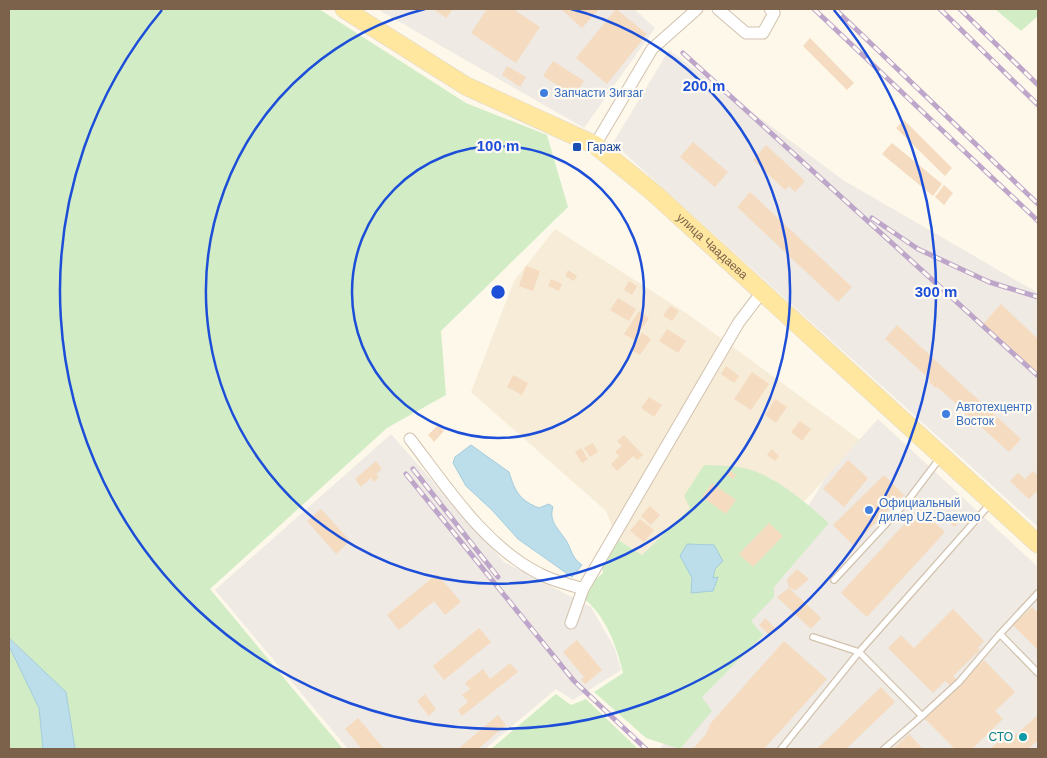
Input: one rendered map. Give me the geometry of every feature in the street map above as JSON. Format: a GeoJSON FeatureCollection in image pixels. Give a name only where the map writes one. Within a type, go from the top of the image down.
{"type":"FeatureCollection","features":[{"type":"Feature","properties":{"kind":"main road","name":"улица Чаадаева"},"geometry":{"type":"LineString","coordinates":[[344,9],[466,86],[595,145],[654,193],[1038,544]]}},
{"type":"Feature","properties":{"kind":"street"},"geometry":{"type":"LineString","coordinates":[[595,145],[652,49],[697,9]]}},
{"type":"Feature","properties":{"kind":"street"},"geometry":{"type":"LineString","coordinates":[[718,9],[746,33],[763,32],[774,13],[770,9]]}},
{"type":"Feature","properties":{"kind":"street"},"geometry":{"type":"LineString","coordinates":[[571,623],[584,589],[739,322],[762,292]]}},
{"type":"Feature","properties":{"kind":"street"},"geometry":{"type":"LineString","coordinates":[[410,439],[478,525],[509,553],[540,574],[584,589]]}},
{"type":"Feature","properties":{"kind":"lane"},"geometry":{"type":"LineString","coordinates":[[834,580],[909,499],[941,456]]}},
{"type":"Feature","properties":{"kind":"lane"},"geometry":{"type":"LineString","coordinates":[[781,749],[859,652],[992,502]]}},
{"type":"Feature","properties":{"kind":"lane"},"geometry":{"type":"LineString","coordinates":[[884,749],[959,682],[1038,593]]}},
{"type":"Feature","properties":{"kind":"lane"},"geometry":{"type":"LineString","coordinates":[[1000,634],[1038,673]]}},
{"type":"Feature","properties":{"kind":"lane"},"geometry":{"type":"LineString","coordinates":[[813,637],[859,652],[922,716]]}},
{"type":"Feature","properties":{"kind":"shaded area"},"geometry":{"type":"Polygon","coordinates":[[[377,9],[634,9],[655,28],[584,128],[377,9]]]}},
{"type":"Feature","properties":{"kind":"shaded area"},"geometry":{"type":"Polygon","coordinates":[[[669,50],[843,180],[1038,293],[1038,527],[613,143],[669,50]]]}},
{"type":"Feature","properties":{"kind":"shaded area"},"geometry":{"type":"Polygon","coordinates":[[[555,229],[689,315],[860,440],[804,502],[720,515],[690,508],[642,555],[617,539],[606,511],[471,392],[514,281],[555,229]]]}},
{"type":"Feature","properties":{"kind":"shaded area"},"geometry":{"type":"Polygon","coordinates":[[[878,419],[1038,567],[1038,749],[660,749],[826,477],[878,419]]]}},
{"type":"Feature","properties":{"kind":"shaded area"},"geometry":{"type":"Polygon","coordinates":[[[391,434],[504,562],[591,607],[615,649],[621,670],[573,700],[556,689],[485,749],[348,749],[215,590],[391,434]]]}},
{"type":"Feature","properties":{"kind":"green space"},"geometry":{"type":"Polygon","coordinates":[[[9,9],[319,9],[466,103],[547,135],[568,207],[441,331],[446,395],[387,428],[210,589],[343,749],[75,749],[66,692],[9,638],[9,9]]]}},
{"type":"Feature","properties":{"kind":"green space"},"geometry":{"type":"Polygon","coordinates":[[[995,9],[1038,9],[1038,16],[1021,31],[995,9]]]}},
{"type":"Feature","properties":{"kind":"green space"},"geometry":{"type":"Polygon","coordinates":[[[704,465],[740,467],[772,479],[802,500],[829,523],[774,587],[774,597],[751,621],[763,635],[702,697],[712,711],[680,749],[646,738],[594,692],[623,673],[604,622],[583,598],[590,584],[603,573],[602,564],[617,539],[642,555],[690,508],[684,496],[704,465]],[[687,544],[692,578],[691,593],[717,577],[713,578],[714,545],[687,544]]]}},
{"type":"Feature","properties":{"kind":"green space"},"geometry":{"type":"Polygon","coordinates":[[[9,646],[39,708],[43,749],[9,749],[9,646]]]}},
{"type":"Feature","properties":{"kind":"green space"},"geometry":{"type":"Polygon","coordinates":[[[556,694],[571,705],[586,699],[638,749],[491,749],[556,694]]]}},
{"type":"Feature","properties":{"kind":"water"},"geometry":{"type":"Polygon","coordinates":[[[471,445],[509,472],[516,490],[527,502],[539,508],[549,504],[553,507],[553,522],[567,542],[574,557],[582,565],[572,577],[518,539],[492,510],[466,486],[453,463],[455,457],[471,445]]]}},
{"type":"Feature","properties":{"kind":"water"},"geometry":{"type":"Polygon","coordinates":[[[687,544],[714,545],[723,561],[715,569],[713,578],[718,577],[713,591],[691,593],[692,578],[680,556],[687,544]]]}},
{"type":"Feature","properties":{"kind":"water"},"geometry":{"type":"Polygon","coordinates":[[[9,638],[66,692],[75,749],[43,749],[39,708],[9,646],[9,638]]]}},
{"type":"Feature","properties":{"kind":"building"},"geometry":{"type":"Polygon","coordinates":[[[433,9],[453,9],[446,18],[433,9]]]}},
{"type":"Feature","properties":{"kind":"building"},"geometry":{"type":"Polygon","coordinates":[[[487,9],[513,9],[540,27],[516,63],[471,33],[487,9]]]}},
{"type":"Feature","properties":{"kind":"building"},"geometry":{"type":"Polygon","coordinates":[[[561,9],[599,9],[582,28],[561,9]]]}},
{"type":"Feature","properties":{"kind":"building"},"geometry":{"type":"Polygon","coordinates":[[[616,9],[647,34],[607,84],[576,58],[616,9]]]}},
{"type":"Feature","properties":{"kind":"building"},"geometry":{"type":"Polygon","coordinates":[[[810,38],[854,83],[847,90],[803,46],[810,38]]]}},
{"type":"Feature","properties":{"kind":"building"},"geometry":{"type":"Polygon","coordinates":[[[553,61],[584,81],[574,96],[543,76],[553,61]]]}},
{"type":"Feature","properties":{"kind":"building"},"geometry":{"type":"Polygon","coordinates":[[[507,66],[526,77],[520,87],[502,75],[507,66]]]}},
{"type":"Feature","properties":{"kind":"building"},"geometry":{"type":"Polygon","coordinates":[[[904,120],[952,168],[945,176],[896,128],[904,120]]]}},
{"type":"Feature","properties":{"kind":"building"},"geometry":{"type":"Polygon","coordinates":[[[693,142],[728,172],[715,187],[680,157],[693,142]]]}},
{"type":"Feature","properties":{"kind":"building"},"geometry":{"type":"Polygon","coordinates":[[[892,143],[942,184],[933,196],[882,154],[892,143]]]}},
{"type":"Feature","properties":{"kind":"building"},"geometry":{"type":"Polygon","coordinates":[[[766,145],[805,181],[795,192],[789,186],[785,190],[753,160],[766,145]]]}},
{"type":"Feature","properties":{"kind":"building"},"geometry":{"type":"Polygon","coordinates":[[[944,185],[953,193],[944,205],[935,197],[944,185]]]}},
{"type":"Feature","properties":{"kind":"building"},"geometry":{"type":"Polygon","coordinates":[[[750,192],[852,287],[838,302],[737,207],[750,192]]]}},
{"type":"Feature","properties":{"kind":"building"},"geometry":{"type":"Polygon","coordinates":[[[526,266],[540,271],[533,291],[519,286],[526,266]]]}},
{"type":"Feature","properties":{"kind":"building"},"geometry":{"type":"Polygon","coordinates":[[[568,270],[577,276],[574,281],[565,276],[568,270]]]}},
{"type":"Feature","properties":{"kind":"building"},"geometry":{"type":"Polygon","coordinates":[[[551,279],[562,284],[559,291],[548,286],[551,279]]]}},
{"type":"Feature","properties":{"kind":"building"},"geometry":{"type":"Polygon","coordinates":[[[629,281],[637,286],[632,295],[624,290],[629,281]]]}},
{"type":"Feature","properties":{"kind":"building"},"geometry":{"type":"Polygon","coordinates":[[[618,298],[636,309],[629,321],[610,310],[618,298]]]}},
{"type":"Feature","properties":{"kind":"building"},"geometry":{"type":"Polygon","coordinates":[[[1001,304],[1038,339],[1038,374],[983,324],[1001,304]]]}},
{"type":"Feature","properties":{"kind":"building"},"geometry":{"type":"Polygon","coordinates":[[[670,306],[679,311],[672,321],[663,316],[670,306]]]}},
{"type":"Feature","properties":{"kind":"building"},"geometry":{"type":"Polygon","coordinates":[[[639,311],[649,318],[634,340],[624,334],[639,311]]]}},
{"type":"Feature","properties":{"kind":"building"},"geometry":{"type":"Polygon","coordinates":[[[897,325],[1021,439],[1009,452],[962,412],[963,410],[937,387],[929,382],[931,380],[885,339],[897,325]]]}},
{"type":"Feature","properties":{"kind":"building"},"geometry":{"type":"Polygon","coordinates":[[[667,329],[686,341],[678,353],[659,341],[667,329]]]}},
{"type":"Feature","properties":{"kind":"building"},"geometry":{"type":"Polygon","coordinates":[[[642,333],[651,339],[640,355],[631,350],[642,333]]]}},
{"type":"Feature","properties":{"kind":"building"},"geometry":{"type":"Polygon","coordinates":[[[726,366],[739,376],[734,383],[721,374],[726,366]]]}},
{"type":"Feature","properties":{"kind":"building"},"geometry":{"type":"Polygon","coordinates":[[[752,372],[769,384],[751,410],[734,399],[752,372]]]}},
{"type":"Feature","properties":{"kind":"building"},"geometry":{"type":"Polygon","coordinates":[[[513,375],[528,383],[522,395],[507,387],[513,375]]]}},
{"type":"Feature","properties":{"kind":"building"},"geometry":{"type":"Polygon","coordinates":[[[649,397],[662,405],[654,417],[641,408],[649,397]]]}},
{"type":"Feature","properties":{"kind":"building"},"geometry":{"type":"Polygon","coordinates":[[[775,399],[787,407],[776,423],[765,415],[775,399]]]}},
{"type":"Feature","properties":{"kind":"building"},"geometry":{"type":"Polygon","coordinates":[[[800,421],[811,429],[802,441],[791,432],[800,421]]]}},
{"type":"Feature","properties":{"kind":"building"},"geometry":{"type":"Polygon","coordinates":[[[438,425],[444,431],[434,442],[428,435],[438,425]]]}},
{"type":"Feature","properties":{"kind":"building"},"geometry":{"type":"Polygon","coordinates":[[[624,435],[643,455],[637,460],[633,456],[617,471],[611,464],[619,456],[615,452],[622,446],[617,441],[624,435]]]}},
{"type":"Feature","properties":{"kind":"building"},"geometry":{"type":"Polygon","coordinates":[[[593,443],[598,452],[590,457],[584,448],[593,443]]]}},
{"type":"Feature","properties":{"kind":"building"},"geometry":{"type":"Polygon","coordinates":[[[581,448],[588,459],[582,463],[575,452],[581,448]]]}},
{"type":"Feature","properties":{"kind":"building"},"geometry":{"type":"Polygon","coordinates":[[[772,449],[779,456],[775,461],[767,455],[772,449]]]}},
{"type":"Feature","properties":{"kind":"building"},"geometry":{"type":"Polygon","coordinates":[[[848,460],[868,478],[844,507],[823,489],[848,460]]]}},
{"type":"Feature","properties":{"kind":"building"},"geometry":{"type":"Polygon","coordinates":[[[376,461],[382,469],[376,474],[379,477],[374,482],[371,478],[361,487],[355,479],[376,461]]]}},
{"type":"Feature","properties":{"kind":"building"},"geometry":{"type":"Polygon","coordinates":[[[729,470],[736,475],[733,479],[726,474],[729,470]]]}},
{"type":"Feature","properties":{"kind":"building"},"geometry":{"type":"Polygon","coordinates":[[[1033,471],[1038,476],[1038,490],[1029,499],[1010,481],[1018,473],[1025,479],[1033,471]]]}},
{"type":"Feature","properties":{"kind":"building","name":"Официальный дилер UZ-Daewoo"},"geometry":{"type":"Polygon","coordinates":[[[884,475],[904,495],[853,545],[833,525],[884,475]]]}},
{"type":"Feature","properties":{"kind":"building"},"geometry":{"type":"Polygon","coordinates":[[[712,483],[736,500],[726,514],[702,497],[712,483]]]}},
{"type":"Feature","properties":{"kind":"building"},"geometry":{"type":"Polygon","coordinates":[[[650,506],[660,515],[651,525],[641,516],[650,506]]]}},
{"type":"Feature","properties":{"kind":"building"},"geometry":{"type":"Polygon","coordinates":[[[919,508],[945,532],[867,617],[841,593],[919,508]]]}},
{"type":"Feature","properties":{"kind":"building"},"geometry":{"type":"Polygon","coordinates":[[[321,509],[350,541],[336,554],[307,521],[321,509]]]}},
{"type":"Feature","properties":{"kind":"building"},"geometry":{"type":"Polygon","coordinates":[[[948,511],[959,522],[954,527],[943,516],[948,511]]]}},
{"type":"Feature","properties":{"kind":"building"},"geometry":{"type":"Polygon","coordinates":[[[640,519],[654,530],[644,542],[630,531],[640,519]]]}},
{"type":"Feature","properties":{"kind":"building"},"geometry":{"type":"Polygon","coordinates":[[[769,523],[783,536],[753,567],[739,554],[769,523]]]}},
{"type":"Feature","properties":{"kind":"building"},"geometry":{"type":"Polygon","coordinates":[[[797,569],[809,579],[796,590],[789,588],[787,579],[797,569]]]}},
{"type":"Feature","properties":{"kind":"building"},"geometry":{"type":"Polygon","coordinates":[[[437,574],[461,602],[445,615],[434,601],[399,630],[387,615],[437,574]]]}},
{"type":"Feature","properties":{"kind":"building"},"geometry":{"type":"Polygon","coordinates":[[[789,588],[821,618],[811,629],[777,597],[789,588]]]}},
{"type":"Feature","properties":{"kind":"building"},"geometry":{"type":"Polygon","coordinates":[[[1032,607],[1038,613],[1038,650],[1013,625],[1032,607]]]}},
{"type":"Feature","properties":{"kind":"building"},"geometry":{"type":"Polygon","coordinates":[[[953,609],[984,641],[978,648],[980,650],[953,676],[957,680],[951,686],[945,681],[933,693],[888,648],[901,635],[914,648],[953,609]]]}},
{"type":"Feature","properties":{"kind":"building"},"geometry":{"type":"Polygon","coordinates":[[[765,618],[775,628],[769,635],[759,625],[765,618]]]}},
{"type":"Feature","properties":{"kind":"building"},"geometry":{"type":"Polygon","coordinates":[[[479,628],[491,642],[444,680],[433,666],[479,628]]]}},
{"type":"Feature","properties":{"kind":"building"},"geometry":{"type":"Polygon","coordinates":[[[577,640],[602,670],[585,684],[581,680],[584,677],[563,652],[577,640]]]}},
{"type":"Feature","properties":{"kind":"building"},"geometry":{"type":"Polygon","coordinates":[[[784,641],[827,679],[764,749],[693,749],[706,734],[710,724],[784,641]]]}},
{"type":"Feature","properties":{"kind":"building"},"geometry":{"type":"Polygon","coordinates":[[[984,660],[1015,692],[995,711],[1003,719],[972,749],[955,749],[925,719],[984,660]]]}},
{"type":"Feature","properties":{"kind":"building"},"geometry":{"type":"Polygon","coordinates":[[[510,663],[518,672],[462,716],[458,710],[468,702],[462,695],[470,689],[465,683],[483,669],[490,679],[510,663]]]}},
{"type":"Feature","properties":{"kind":"building"},"geometry":{"type":"Polygon","coordinates":[[[881,687],[895,702],[846,749],[817,749],[881,687]]]}},
{"type":"Feature","properties":{"kind":"building"},"geometry":{"type":"Polygon","coordinates":[[[425,694],[436,709],[429,716],[417,701],[425,694]]]}},
{"type":"Feature","properties":{"kind":"building"},"geometry":{"type":"Polygon","coordinates":[[[498,715],[506,725],[478,749],[458,749],[498,715]]]}},
{"type":"Feature","properties":{"kind":"building","name":"СТО"},"geometry":{"type":"Polygon","coordinates":[[[1038,715],[1038,740],[1028,749],[990,749],[1007,734],[1011,739],[1038,715]]]}},
{"type":"Feature","properties":{"kind":"building"},"geometry":{"type":"Polygon","coordinates":[[[358,718],[384,749],[362,749],[345,729],[358,718]]]}},
{"type":"Feature","properties":{"kind":"building"},"geometry":{"type":"Polygon","coordinates":[[[909,734],[923,749],[893,749],[909,734]]]}},
{"type":"Feature","properties":{"kind":"railway"},"geometry":{"type":"LineString","coordinates":[[814,9],[1038,221]]}},
{"type":"Feature","properties":{"kind":"railway"},"geometry":{"type":"LineString","coordinates":[[835,9],[1038,204]]}},
{"type":"Feature","properties":{"kind":"railway"},"geometry":{"type":"LineString","coordinates":[[940,9],[1038,105]]}},
{"type":"Feature","properties":{"kind":"railway"},"geometry":{"type":"LineString","coordinates":[[960,9],[1038,85]]}},
{"type":"Feature","properties":{"kind":"railway"},"geometry":{"type":"LineString","coordinates":[[683,53],[1038,376]]}},
{"type":"Feature","properties":{"kind":"railway"},"geometry":{"type":"LineString","coordinates":[[872,218],[918,249],[989,282],[1038,297]]}},
{"type":"Feature","properties":{"kind":"railway"},"geometry":{"type":"LineString","coordinates":[[413,469],[498,577]]}},
{"type":"Feature","properties":{"kind":"railway"},"geometry":{"type":"LineString","coordinates":[[406,474],[574,681],[646,749]]}},
{"type":"Feature","properties":{"kind":"place","name":"Запчасти Зигзаг"},"geometry":{"type":"Point","coordinates":[544,93]}},
{"type":"Feature","properties":{"kind":"place","name":"Гараж"},"geometry":{"type":"Point","coordinates":[577,147]}},
{"type":"Feature","properties":{"kind":"place","name":"Автотехцентр Восток"},"geometry":{"type":"Point","coordinates":[946,414]}},
{"type":"Feature","properties":{"kind":"place","name":"Официальный дилер UZ-Daewoo"},"geometry":{"type":"Point","coordinates":[869,510]}},
{"type":"Feature","properties":{"kind":"place","name":"СТО"},"geometry":{"type":"Point","coordinates":[1023,737]}}]}
